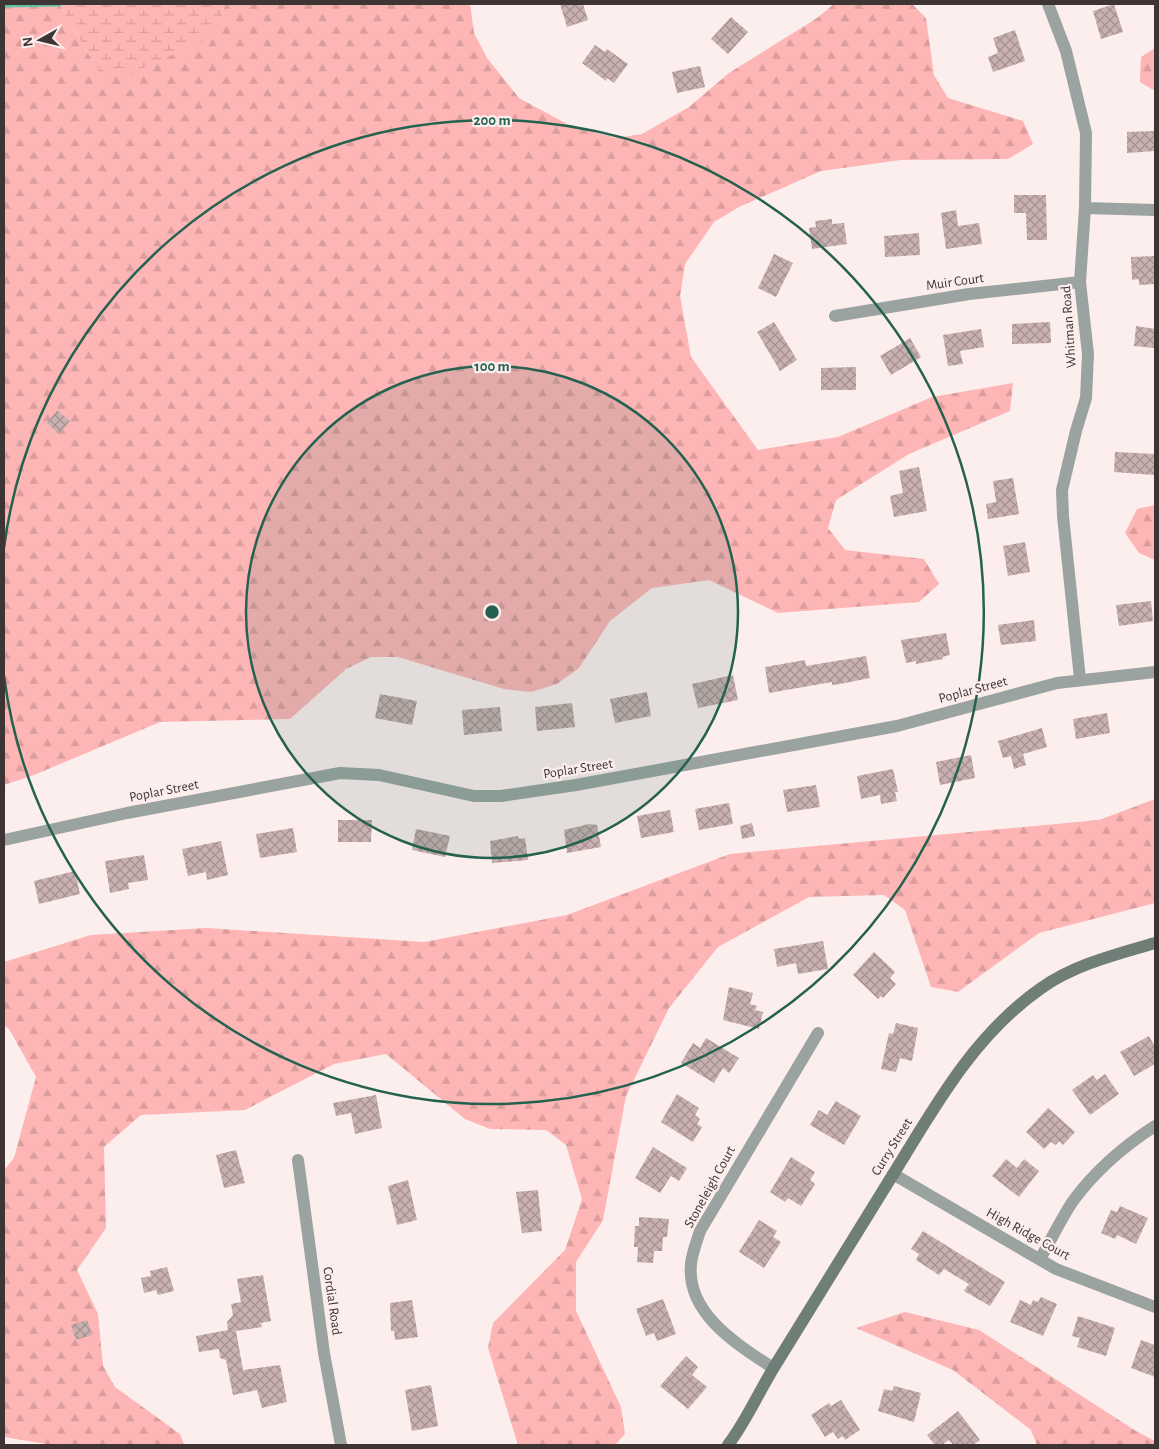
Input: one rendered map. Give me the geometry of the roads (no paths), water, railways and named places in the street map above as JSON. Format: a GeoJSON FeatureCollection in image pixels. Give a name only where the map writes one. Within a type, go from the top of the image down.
{"type":"FeatureCollection","features":[{"type":"Feature","properties":{"kind":"street","name":"Whitman Road"},"geometry":{"type":"LineString","coordinates":[[1048,4],[1066,50],[1086,133],[1085,208],[1080,282],[1088,354],[1086,398],[1062,490],[1080,679]]}},
{"type":"Feature","properties":{"kind":"street"},"geometry":{"type":"LineString","coordinates":[[1085,208],[1155,210]]}},
{"type":"Feature","properties":{"kind":"street","name":"Muir Court"},"geometry":{"type":"LineString","coordinates":[[835,316],[969,294],[1080,282]]}},
{"type":"Feature","properties":{"kind":"street","name":"Poplar Street"},"geometry":{"type":"LineString","coordinates":[[4,840],[127,813],[340,773],[379,775],[474,796],[501,796],[576,786],[897,726],[1057,683],[1155,672]]}},
{"type":"Feature","properties":{"kind":"street","name":"Curry Street"},"geometry":{"type":"LineString","coordinates":[[728,1445],[742,1427],[773,1368],[933,1109],[978,1044],[1040,988],[1074,970],[1155,943]]}},
{"type":"Feature","properties":{"kind":"street","name":"Stoneleigh Court"},"geometry":{"type":"LineString","coordinates":[[773,1368],[734,1342],[714,1323],[700,1305],[693,1283],[691,1265],[700,1231],[818,1033]]}},
{"type":"Feature","properties":{"kind":"street"},"geometry":{"type":"LineString","coordinates":[[1040,1259],[1073,1201],[1103,1166],[1137,1137],[1155,1126]]}},
{"type":"Feature","properties":{"kind":"street","name":"Cordial Road"},"geometry":{"type":"LineString","coordinates":[[298,1160],[324,1353],[341,1445]]}},
{"type":"Feature","properties":{"kind":"street","name":"High Ridge Court"},"geometry":{"type":"LineString","coordinates":[[893,1174],[1056,1269],[1155,1307]]}},
{"type":"Feature","properties":{"kind":"waterway"},"geometry":{"type":"LineString","coordinates":[[4,5],[59,4]]}}]}
